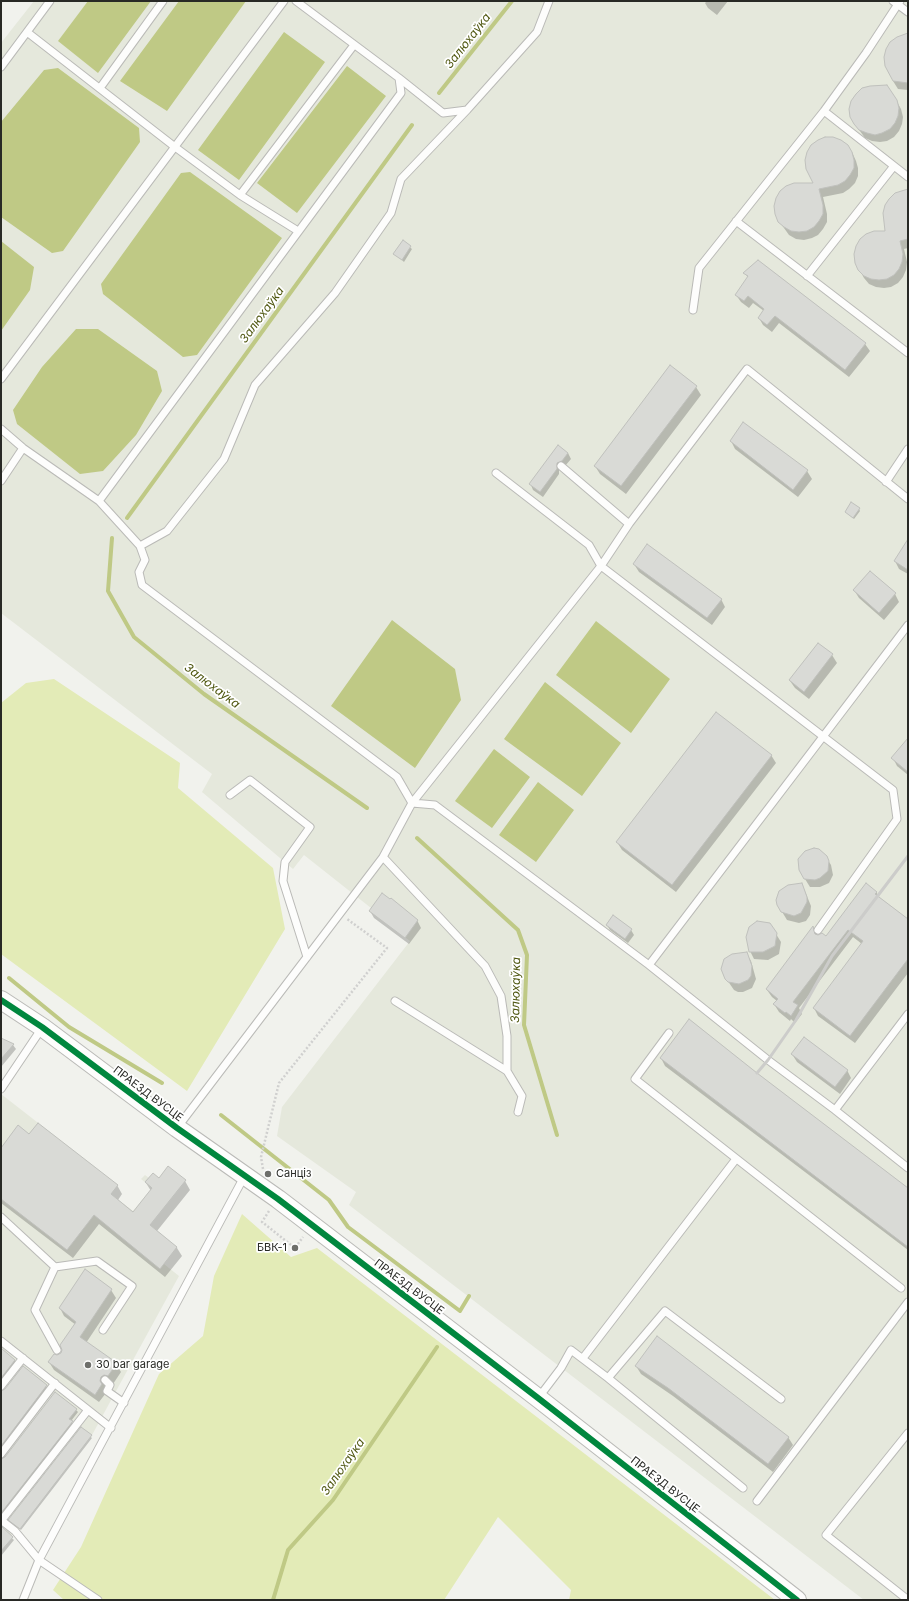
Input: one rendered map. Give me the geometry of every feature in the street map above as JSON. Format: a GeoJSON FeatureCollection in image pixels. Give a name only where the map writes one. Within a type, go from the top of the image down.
{"type":"FeatureCollection","features":[{"type":"Feature","properties":{"kind":"street","name":"ПРАЕЗД ВУСЦЕ"},"geometry":{"type":"LineString","coordinates":[[1,1000],[42,1027],[177,1128],[278,1199],[538,1398],[797,1600]]}},
{"type":"Feature","properties":{"kind":"lane"},"geometry":{"type":"LineString","coordinates":[[1,67],[50,1]]}},
{"type":"Feature","properties":{"kind":"lane"},"geometry":{"type":"LineString","coordinates":[[100,88],[163,1]]}},
{"type":"Feature","properties":{"kind":"lane"},"geometry":{"type":"LineString","coordinates":[[1,378],[284,1]]}},
{"type":"Feature","properties":{"kind":"lane"},"geometry":{"type":"LineString","coordinates":[[296,1],[443,112],[467,110]]}},
{"type":"Feature","properties":{"kind":"lane"},"geometry":{"type":"LineString","coordinates":[[140,546],[167,530],[224,459],[255,385],[335,293],[391,213],[401,179],[467,110],[537,32],[549,1]]}},
{"type":"Feature","properties":{"kind":"lane"},"geometry":{"type":"LineString","coordinates":[[693,310],[699,268],[824,111],[866,53],[897,2],[908,12]]}},
{"type":"Feature","properties":{"kind":"lane"},"geometry":{"type":"LineString","coordinates":[[27,32],[175,147],[240,195],[298,231]]}},
{"type":"Feature","properties":{"kind":"lane"},"geometry":{"type":"LineString","coordinates":[[240,195],[354,45]]}},
{"type":"Feature","properties":{"kind":"lane"},"geometry":{"type":"LineString","coordinates":[[99,501],[401,93],[399,78]]}},
{"type":"Feature","properties":{"kind":"lane"},"geometry":{"type":"LineString","coordinates":[[824,111],[908,177]]}},
{"type":"Feature","properties":{"kind":"lane"},"geometry":{"type":"LineString","coordinates":[[807,276],[894,166]]}},
{"type":"Feature","properties":{"kind":"lane"},"geometry":{"type":"LineString","coordinates":[[736,221],[908,353]]}},
{"type":"Feature","properties":{"kind":"lane"},"geometry":{"type":"LineString","coordinates":[[177,1128],[383,857],[412,803],[601,566],[629,524],[747,369],[908,499]]}},
{"type":"Feature","properties":{"kind":"lane"},"geometry":{"type":"LineString","coordinates":[[1,428],[23,448],[99,501],[140,546],[145,560],[139,572],[142,585],[397,777],[412,803]]}},
{"type":"Feature","properties":{"kind":"lane"},"geometry":{"type":"LineString","coordinates":[[1,481],[23,448]]}},
{"type":"Feature","properties":{"kind":"lane"},"geometry":{"type":"LineString","coordinates":[[886,482],[908,450]]}},
{"type":"Feature","properties":{"kind":"lane"},"geometry":{"type":"LineString","coordinates":[[561,466],[629,524]]}},
{"type":"Feature","properties":{"kind":"lane"},"geometry":{"type":"LineString","coordinates":[[496,473],[589,545],[601,566],[893,790],[897,819],[818,930]]}},
{"type":"Feature","properties":{"kind":"lane"},"geometry":{"type":"LineString","coordinates":[[649,965],[908,625]]}},
{"type":"Feature","properties":{"kind":"lane"},"geometry":{"type":"LineString","coordinates":[[230,795],[250,780],[310,827],[285,862],[283,881],[308,957]]}},
{"type":"Feature","properties":{"kind":"lane"},"geometry":{"type":"LineString","coordinates":[[412,803],[435,805],[649,965],[768,1060],[835,1110],[908,1168]]}},
{"type":"Feature","properties":{"kind":"lane"},"geometry":{"type":"LineString","coordinates":[[383,857],[485,966],[501,996],[507,1036],[507,1071]]}},
{"type":"Feature","properties":{"kind":"lane"},"geometry":{"type":"LineString","coordinates":[[395,1002],[507,1071],[522,1096],[518,1112]]}},
{"type":"Feature","properties":{"kind":"lane"},"geometry":{"type":"LineString","coordinates":[[835,1110],[908,1014]]}},
{"type":"Feature","properties":{"kind":"lane"},"geometry":{"type":"LineString","coordinates":[[1,1089],[42,1027]]}},
{"type":"Feature","properties":{"kind":"lane"},"geometry":{"type":"LineString","coordinates":[[669,1033],[635,1079],[901,1288]]}},
{"type":"Feature","properties":{"kind":"lane"},"geometry":{"type":"LineString","coordinates":[[583,1358],[736,1159]]}},
{"type":"Feature","properties":{"kind":"lane"},"geometry":{"type":"LineString","coordinates":[[23,1600],[39,1560],[111,1428],[245,1175]]}},
{"type":"Feature","properties":{"kind":"lane"},"geometry":{"type":"LineString","coordinates":[[1,1217],[55,1267]]}},
{"type":"Feature","properties":{"kind":"lane"},"geometry":{"type":"LineString","coordinates":[[55,1267],[97,1261],[132,1286],[103,1330]]}},
{"type":"Feature","properties":{"kind":"lane"},"geometry":{"type":"LineString","coordinates":[[55,1267],[35,1310],[56,1350]]}},
{"type":"Feature","properties":{"kind":"lane"},"geometry":{"type":"LineString","coordinates":[[757,1501],[908,1302]]}},
{"type":"Feature","properties":{"kind":"lane"},"geometry":{"type":"LineString","coordinates":[[608,1378],[665,1311],[781,1399]]}},
{"type":"Feature","properties":{"kind":"lane"},"geometry":{"type":"LineString","coordinates":[[1,1340],[111,1428]]}},
{"type":"Feature","properties":{"kind":"lane"},"geometry":{"type":"LineString","coordinates":[[538,1398],[561,1368],[571,1350],[608,1378],[743,1488]]}},
{"type":"Feature","properties":{"kind":"lane"},"geometry":{"type":"LineString","coordinates":[[1,1386],[23,1358]]}},
{"type":"Feature","properties":{"kind":"lane"},"geometry":{"type":"LineString","coordinates":[[105,1380],[110,1384],[107,1391],[124,1403]]}},
{"type":"Feature","properties":{"kind":"lane"},"geometry":{"type":"LineString","coordinates":[[1,1454],[55,1383]]}},
{"type":"Feature","properties":{"kind":"lane"},"geometry":{"type":"LineString","coordinates":[[88,1410],[1,1520],[15,1531],[39,1560],[98,1600]]}},
{"type":"Feature","properties":{"kind":"lane"},"geometry":{"type":"LineString","coordinates":[[908,1433],[826,1535],[908,1600]]}},
{"type":"Feature","properties":{"kind":"path"},"geometry":{"type":"LineString","coordinates":[[263,1171],[260,1157],[279,1083],[387,948],[340,914]]}},
{"type":"Feature","properties":{"kind":"path"},"geometry":{"type":"LineString","coordinates":[[278,1199],[262,1222],[295,1248]]}},
{"type":"Feature","properties":{"kind":"shaded area"},"geometry":{"type":"Polygon","coordinates":[[[34,1],[908,1],[908,1600],[864,1600],[349,1205],[356,1192],[277,1136],[282,1107],[410,941],[369,911],[371,908],[304,855],[293,869],[202,792],[212,774],[1,613],[1,43],[34,1]]]}},
{"type":"Feature","properties":{"kind":"shaded area"},"geometry":{"type":"Polygon","coordinates":[[[88,1],[151,1],[98,73],[58,41],[88,1]]]}},
{"type":"Feature","properties":{"kind":"shaded area"},"geometry":{"type":"Polygon","coordinates":[[[179,1],[246,1],[167,111],[120,81],[179,1]]]}},
{"type":"Feature","properties":{"kind":"shaded area"},"geometry":{"type":"Polygon","coordinates":[[[284,32],[325,62],[239,180],[198,150],[284,32]]]}},
{"type":"Feature","properties":{"kind":"shaded area"},"geometry":{"type":"Polygon","coordinates":[[[347,66],[386,96],[297,213],[257,183],[347,66]]]}},
{"type":"Feature","properties":{"kind":"shaded area"},"geometry":{"type":"Polygon","coordinates":[[[58,68],[139,128],[140,142],[63,251],[52,253],[1,217],[1,122],[44,70],[58,68]]]}},
{"type":"Feature","properties":{"kind":"shaded area"},"geometry":{"type":"Polygon","coordinates":[[[190,172],[282,238],[197,355],[183,357],[103,294],[101,284],[181,173],[190,172]]]}},
{"type":"Feature","properties":{"kind":"shaded area"},"geometry":{"type":"Polygon","coordinates":[[[1,241],[34,267],[30,290],[1,331],[1,241]]]}},
{"type":"Feature","properties":{"kind":"shaded area"},"geometry":{"type":"Polygon","coordinates":[[[76,329],[98,329],[157,371],[162,391],[136,435],[103,471],[80,474],[17,424],[13,410],[42,367],[76,329]]]}},
{"type":"Feature","properties":{"kind":"shaded area"},"geometry":{"type":"Polygon","coordinates":[[[392,620],[455,669],[461,700],[415,768],[331,706],[392,620]]]}},
{"type":"Feature","properties":{"kind":"shaded area"},"geometry":{"type":"Polygon","coordinates":[[[596,621],[670,679],[631,733],[556,675],[596,621]]]}},
{"type":"Feature","properties":{"kind":"shaded area"},"geometry":{"type":"Polygon","coordinates":[[[54,679],[180,763],[178,788],[273,868],[285,929],[187,1091],[1,954],[1,703],[26,683],[54,679]]]}},
{"type":"Feature","properties":{"kind":"shaded area"},"geometry":{"type":"Polygon","coordinates":[[[545,682],[621,743],[582,796],[504,739],[545,682]]]}},
{"type":"Feature","properties":{"kind":"shaded area"},"geometry":{"type":"Polygon","coordinates":[[[494,749],[530,777],[492,828],[455,801],[494,749]]]}},
{"type":"Feature","properties":{"kind":"shaded area"},"geometry":{"type":"Polygon","coordinates":[[[538,782],[574,810],[536,862],[499,835],[538,782]]]}},
{"type":"Feature","properties":{"kind":"shaded area"},"geometry":{"type":"Polygon","coordinates":[[[1,1094],[118,1185],[111,1194],[133,1211],[152,1188],[141,1179],[145,1175],[149,1178],[153,1173],[159,1178],[168,1166],[186,1180],[150,1225],[177,1247],[164,1264],[179,1276],[92,1435],[23,1525],[15,1531],[1,1551],[1,1094]]]}},
{"type":"Feature","properties":{"kind":"shaded area"},"geometry":{"type":"Polygon","coordinates":[[[242,1214],[291,1257],[317,1248],[775,1600],[569,1600],[571,1590],[498,1517],[444,1600],[64,1600],[53,1590],[81,1547],[159,1374],[203,1336],[214,1276],[242,1214]]]}},
{"type":"Feature","properties":{"kind":"building"},"geometry":{"type":"Polygon","coordinates":[[[908,33],[908,83],[893,81],[885,66],[884,57],[886,49],[890,42],[897,37],[908,33]]]}},
{"type":"Feature","properties":{"kind":"building"},"geometry":{"type":"Polygon","coordinates":[[[887,85],[897,100],[899,108],[895,123],[890,129],[875,135],[859,130],[850,117],[849,109],[851,101],[862,88],[887,85]]]}},
{"type":"Feature","properties":{"kind":"building"},"geometry":{"type":"Polygon","coordinates":[[[825,137],[833,137],[848,145],[852,152],[854,168],[845,181],[838,185],[819,189],[823,205],[823,214],[814,227],[807,231],[791,231],[778,222],[774,206],[776,198],[780,191],[786,186],[794,183],[813,183],[806,169],[805,160],[807,152],[811,145],[825,137]]]}},
{"type":"Feature","properties":{"kind":"building"},"geometry":{"type":"Polygon","coordinates":[[[908,189],[908,239],[900,241],[903,254],[899,269],[894,275],[887,279],[871,279],[864,276],[858,270],[855,263],[854,254],[856,246],[860,239],[866,234],[874,231],[885,231],[883,213],[885,205],[895,193],[908,189]]]}},
{"type":"Feature","properties":{"kind":"building"},"geometry":{"type":"Polygon","coordinates":[[[403,240],[411,246],[402,260],[393,254],[403,240]]]}},
{"type":"Feature","properties":{"kind":"building"},"geometry":{"type":"Polygon","coordinates":[[[758,260],[866,343],[845,370],[775,316],[767,325],[758,318],[764,309],[748,296],[744,301],[735,295],[748,276],[743,273],[758,260]]]}},
{"type":"Feature","properties":{"kind":"building"},"geometry":{"type":"Polygon","coordinates":[[[670,365],[697,386],[621,486],[594,466],[670,365]]]}},
{"type":"Feature","properties":{"kind":"building"},"geometry":{"type":"Polygon","coordinates":[[[743,422],[808,470],[793,490],[730,441],[743,422]]]}},
{"type":"Feature","properties":{"kind":"building"},"geometry":{"type":"Polygon","coordinates":[[[558,445],[568,453],[562,461],[557,463],[557,469],[540,492],[529,484],[558,445]]]}},
{"type":"Feature","properties":{"kind":"building"},"geometry":{"type":"Polygon","coordinates":[[[851,502],[860,508],[853,518],[845,512],[851,502]]]}},
{"type":"Feature","properties":{"kind":"building"},"geometry":{"type":"Polygon","coordinates":[[[908,539],[908,570],[894,561],[908,539]]]}},
{"type":"Feature","properties":{"kind":"building"},"geometry":{"type":"Polygon","coordinates":[[[647,544],[722,599],[707,618],[633,564],[647,544]]]}},
{"type":"Feature","properties":{"kind":"building"},"geometry":{"type":"Polygon","coordinates":[[[870,571],[896,593],[879,613],[853,590],[870,571]]]}},
{"type":"Feature","properties":{"kind":"building"},"geometry":{"type":"Polygon","coordinates":[[[818,643],[833,654],[804,692],[789,680],[818,643]]]}},
{"type":"Feature","properties":{"kind":"building"},"geometry":{"type":"Polygon","coordinates":[[[716,712],[772,755],[672,885],[616,842],[716,712]]]}},
{"type":"Feature","properties":{"kind":"building"},"geometry":{"type":"Polygon","coordinates":[[[908,738],[908,772],[891,758],[908,738]]]}},
{"type":"Feature","properties":{"kind":"building"},"geometry":{"type":"Polygon","coordinates":[[[814,848],[819,849],[827,856],[829,861],[828,871],[820,878],[815,880],[804,879],[799,870],[798,859],[805,851],[814,848]]]}},
{"type":"Feature","properties":{"kind":"building"},"geometry":{"type":"Polygon","coordinates":[[[802,883],[807,897],[807,902],[801,913],[794,916],[781,912],[776,900],[779,891],[788,885],[802,883]]]}},
{"type":"Feature","properties":{"kind":"building"},"geometry":{"type":"Polygon","coordinates":[[[866,883],[877,892],[875,894],[908,919],[908,959],[850,1036],[813,1008],[863,941],[848,930],[793,1002],[798,1005],[791,1016],[773,1004],[778,999],[766,989],[813,926],[815,934],[818,935],[822,933],[826,936],[866,883]]]}},
{"type":"Feature","properties":{"kind":"building"},"geometry":{"type":"Polygon","coordinates":[[[382,893],[390,899],[391,898],[418,920],[405,938],[369,911],[382,893]]]}},
{"type":"Feature","properties":{"kind":"building"},"geometry":{"type":"Polygon","coordinates":[[[613,915],[632,929],[625,939],[606,925],[613,915]]]}},
{"type":"Feature","properties":{"kind":"building"},"geometry":{"type":"Polygon","coordinates":[[[757,921],[770,923],[777,933],[775,946],[763,952],[749,952],[746,937],[749,927],[757,921]]]}},
{"type":"Feature","properties":{"kind":"building"},"geometry":{"type":"Polygon","coordinates":[[[747,952],[752,966],[751,976],[748,980],[739,984],[728,982],[725,979],[721,969],[724,959],[732,954],[747,952]]]}},
{"type":"Feature","properties":{"kind":"building"},"geometry":{"type":"Polygon","coordinates":[[[689,1019],[757,1073],[908,1188],[908,1247],[660,1058],[689,1019]]]}},
{"type":"Feature","properties":{"kind":"building"},"geometry":{"type":"Polygon","coordinates":[[[804,1037],[848,1070],[835,1087],[791,1054],[804,1037]]]}},
{"type":"Feature","properties":{"kind":"building"},"geometry":{"type":"Polygon","coordinates":[[[1,1038],[14,1044],[1,1059],[1,1038]]]}},
{"type":"Feature","properties":{"kind":"building"},"geometry":{"type":"Polygon","coordinates":[[[38,1123],[118,1185],[111,1194],[133,1212],[152,1188],[145,1182],[153,1173],[159,1178],[168,1166],[186,1180],[150,1225],[177,1247],[160,1269],[94,1215],[67,1250],[1,1199],[1,1148],[18,1125],[29,1134],[38,1123]]]}},
{"type":"Feature","properties":{"kind":"building"},"geometry":{"type":"Polygon","coordinates":[[[85,1269],[112,1289],[80,1337],[117,1363],[108,1376],[104,1375],[101,1377],[100,1381],[102,1384],[95,1395],[48,1362],[54,1354],[57,1355],[61,1353],[62,1350],[60,1345],[76,1322],[59,1308],[85,1269]]]}},
{"type":"Feature","properties":{"kind":"building"},"geometry":{"type":"Polygon","coordinates":[[[657,1336],[789,1437],[768,1464],[668,1388],[635,1366],[657,1336]]]}},
{"type":"Feature","properties":{"kind":"building"},"geometry":{"type":"Polygon","coordinates":[[[1,1348],[15,1360],[1,1378],[1,1348]]]}},
{"type":"Feature","properties":{"kind":"building"},"geometry":{"type":"Polygon","coordinates":[[[23,1366],[47,1385],[1,1446],[1,1391],[5,1389],[23,1366]]]}},
{"type":"Feature","properties":{"kind":"building"},"geometry":{"type":"Polygon","coordinates":[[[55,1392],[77,1409],[69,1419],[73,1421],[1,1513],[1,1459],[5,1457],[55,1392]]]}},
{"type":"Feature","properties":{"kind":"building"},"geometry":{"type":"Polygon","coordinates":[[[81,1427],[92,1435],[20,1529],[8,1520],[81,1427]]]}},
{"type":"Feature","properties":{"kind":"building"},"geometry":{"type":"Polygon","coordinates":[[[1,1526],[13,1537],[1,1551],[1,1526]]]}},
{"type":"Feature","properties":{"kind":"waterway","name":"Залюхаўка"},"geometry":{"type":"LineString","coordinates":[[439,93],[512,1]]}},
{"type":"Feature","properties":{"kind":"waterway","name":"Залюхаўка"},"geometry":{"type":"LineString","coordinates":[[127,518],[412,125]]}},
{"type":"Feature","properties":{"kind":"waterway","name":"Залюхаўка"},"geometry":{"type":"LineString","coordinates":[[112,538],[108,591],[134,637],[204,694],[367,808]]}},
{"type":"Feature","properties":{"kind":"waterway","name":"Залюхаўка"},"geometry":{"type":"LineString","coordinates":[[417,838],[518,930],[527,955],[524,1025],[557,1135]]}},
{"type":"Feature","properties":{"kind":"waterway"},"geometry":{"type":"LineString","coordinates":[[9,978],[69,1027],[162,1083]]}},
{"type":"Feature","properties":{"kind":"waterway"},"geometry":{"type":"LineString","coordinates":[[221,1115],[329,1200],[348,1227],[460,1311],[469,1296]]}},
{"type":"Feature","properties":{"kind":"waterway","name":"Залюхаўка"},"geometry":{"type":"LineString","coordinates":[[273,1600],[288,1550],[333,1500],[437,1347]]}},
{"type":"Feature","properties":{"kind":"railway"},"geometry":{"type":"LineString","coordinates":[[757,1073],[796,1020],[832,956],[908,856]]}},
{"type":"Feature","properties":{"kind":"cycle path"},"geometry":{"type":"LineString","coordinates":[[1,1000],[42,1027],[177,1128],[278,1199],[538,1398],[797,1600]]}},
{"type":"Feature","properties":{"kind":"place","name":"Санціз"},"geometry":{"type":"Point","coordinates":[268,1174]}},
{"type":"Feature","properties":{"kind":"place","name":"БВК-1"},"geometry":{"type":"Point","coordinates":[295,1248]}},
{"type":"Feature","properties":{"kind":"place","name":"30 bar garage"},"geometry":{"type":"Point","coordinates":[88,1365]}}]}
